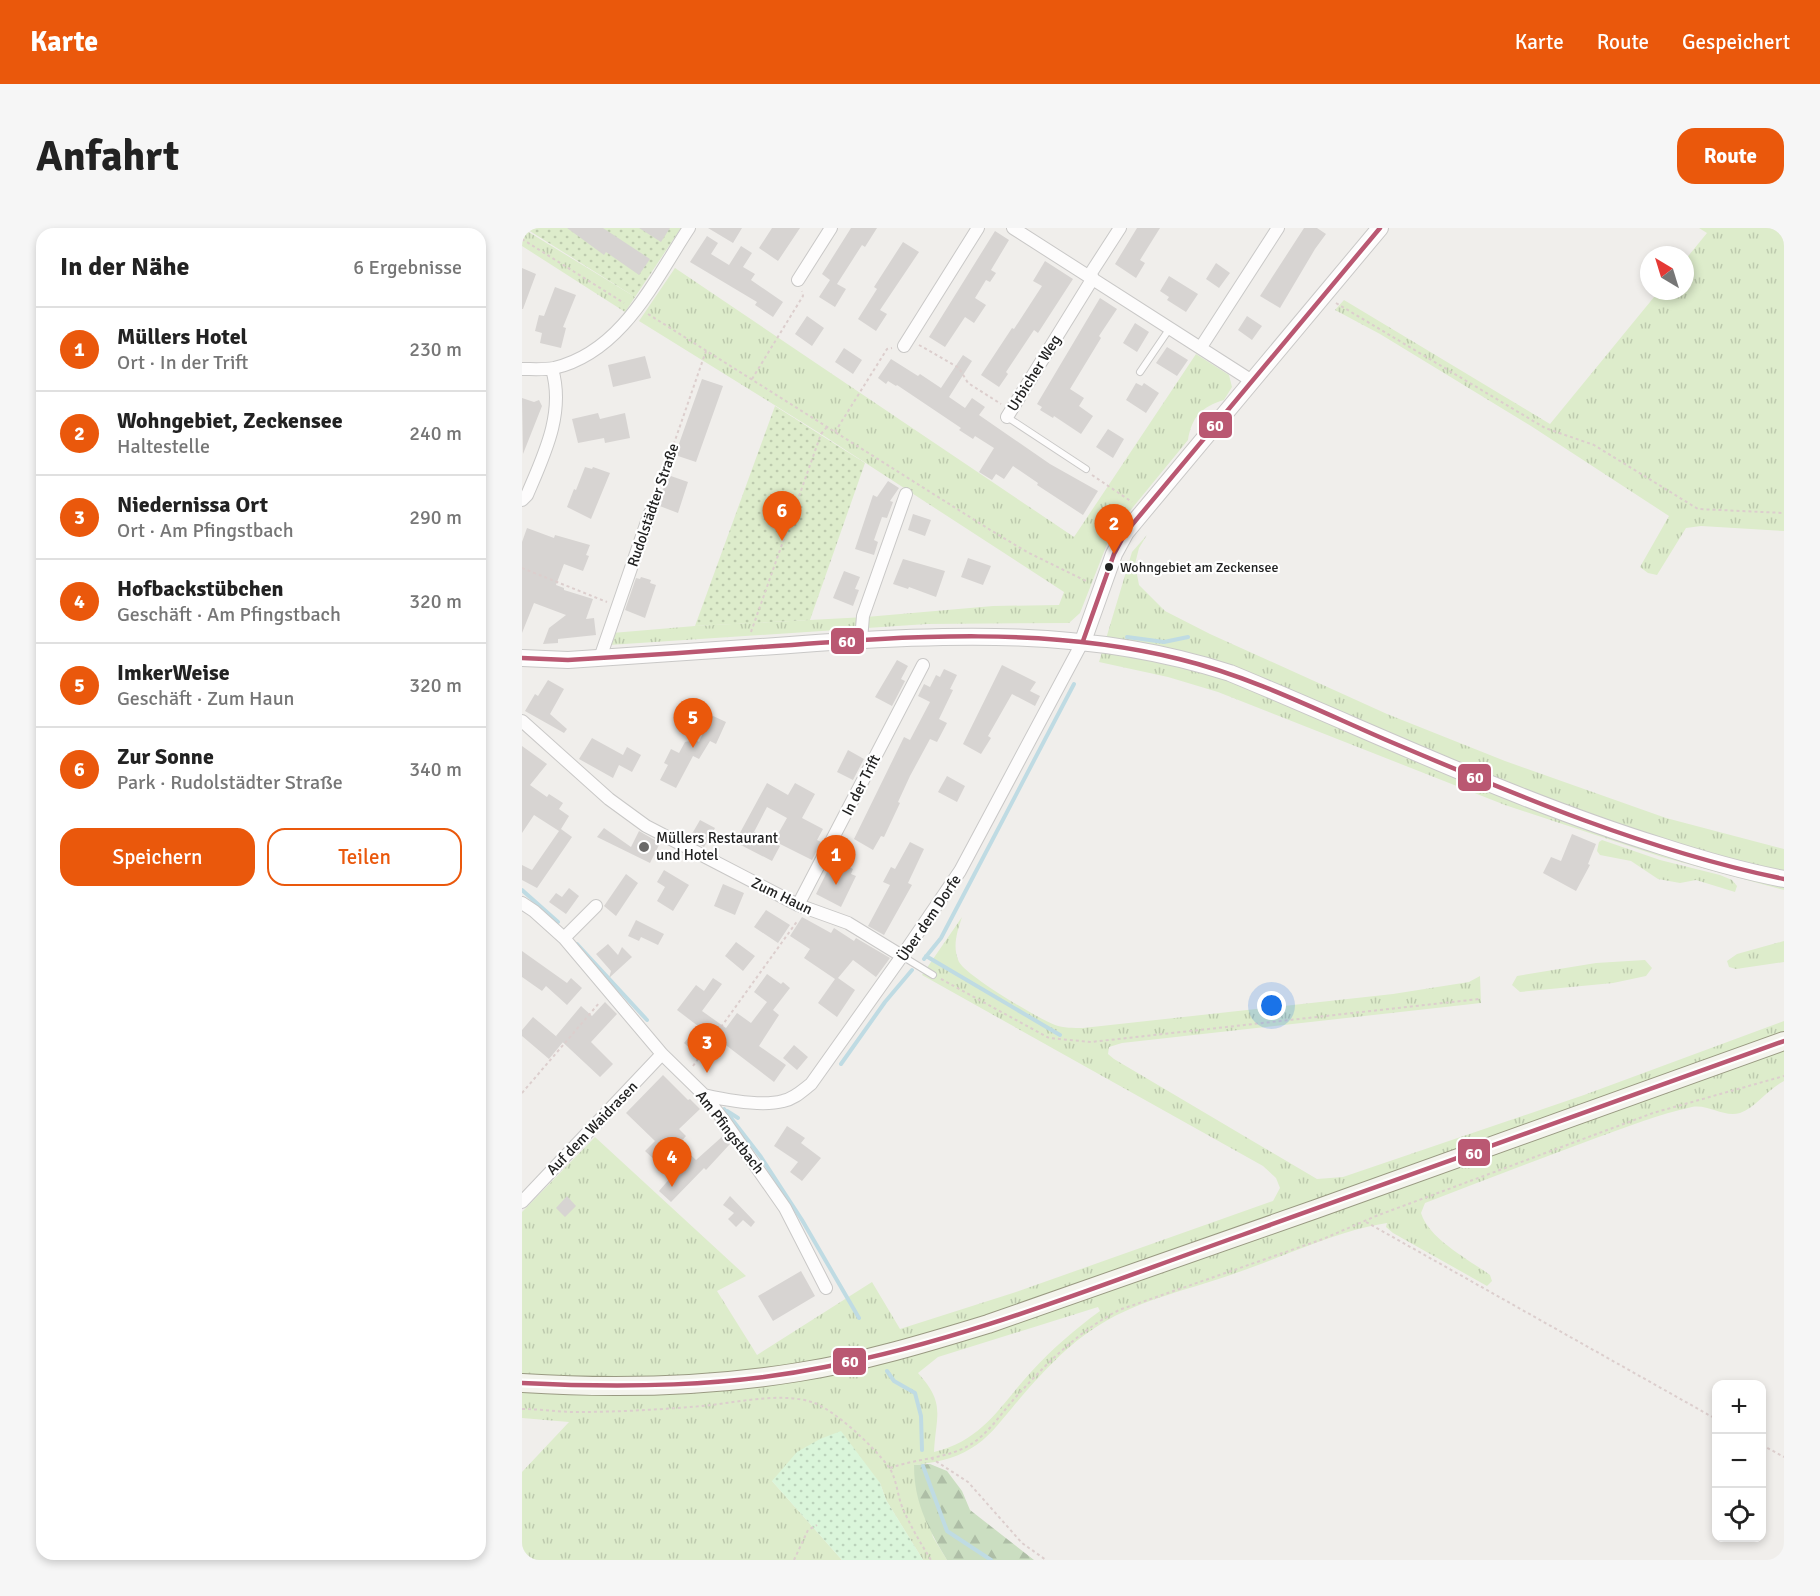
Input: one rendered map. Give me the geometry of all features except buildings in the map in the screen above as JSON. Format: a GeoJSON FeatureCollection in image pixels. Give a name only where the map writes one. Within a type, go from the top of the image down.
{"type":"FeatureCollection","features":[{"type":"Feature","properties":{"kind":"main road"},"geometry":{"type":"LineString","coordinates":[[522,1383],[638,1387],[754,1378],[848,1362],[940,1339],[1305,1213],[1784,1041]]}},
{"type":"Feature","properties":{"kind":"street"},"geometry":{"type":"LineString","coordinates":[[522,369],[552,369],[572,362],[593,352],[614,335],[635,310],[688,228]]}},
{"type":"Feature","properties":{"kind":"street"},"geometry":{"type":"LineString","coordinates":[[798,280],[831,228]]}},
{"type":"Feature","properties":{"kind":"street"},"geometry":{"type":"LineString","coordinates":[[906,342],[978,228]]}},
{"type":"Feature","properties":{"kind":"street"},"geometry":{"type":"LineString","coordinates":[[1013,228],[1252,381]]}},
{"type":"Feature","properties":{"kind":"street","name":"Urbicher Weg"},"geometry":{"type":"LineString","coordinates":[[1009,414],[1120,228]]}},
{"type":"Feature","properties":{"kind":"street"},"geometry":{"type":"LineString","coordinates":[[1200,347],[1278,228]]}},
{"type":"Feature","properties":{"kind":"street"},"geometry":{"type":"LineString","coordinates":[[1083,641],[1114,554],[1126,532],[1380,228]]}},
{"type":"Feature","properties":{"kind":"street"},"geometry":{"type":"LineString","coordinates":[[522,500],[527,495],[548,447],[552,432],[556,410],[556,381],[552,369]]}},
{"type":"Feature","properties":{"kind":"street"},"geometry":{"type":"LineString","coordinates":[[861,640],[863,616],[906,494]]}},
{"type":"Feature","properties":{"kind":"street","name":"Rudolstädter Straße"},"geometry":{"type":"LineString","coordinates":[[600,658],[650,513]]}},
{"type":"Feature","properties":{"kind":"street"},"geometry":{"type":"LineString","coordinates":[[522,658],[568,660],[861,640],[1022,636],[1083,641],[1157,654],[1230,673],[1535,802],[1619,833],[1701,858],[1784,879]]}},
{"type":"Feature","properties":{"kind":"street","name":"Über dem Dorfe"},"geometry":{"type":"LineString","coordinates":[[704,1095],[770,1103],[784,1101],[798,1095],[811,1084],[960,871],[1083,641]]}},
{"type":"Feature","properties":{"kind":"street","name":"In der Trift"},"geometry":{"type":"LineString","coordinates":[[798,906],[923,664]]}},
{"type":"Feature","properties":{"kind":"street","name":"Zum Haun"},"geometry":{"type":"LineString","coordinates":[[522,721],[609,799],[646,826],[798,906],[848,923],[902,957]]}},
{"type":"Feature","properties":{"kind":"street","name":"Am Pfingstbach"},"geometry":{"type":"LineString","coordinates":[[522,903],[564,938],[662,1054],[704,1095],[763,1174],[785,1208],[826,1288]]}},
{"type":"Feature","properties":{"kind":"street"},"geometry":{"type":"LineString","coordinates":[[564,938],[596,906]]}},
{"type":"Feature","properties":{"kind":"street","name":"Auf dem Waidrasen"},"geometry":{"type":"LineString","coordinates":[[522,1202],[662,1054]]}},
{"type":"Feature","properties":{"kind":"lane"},"geometry":{"type":"LineString","coordinates":[[1140,372],[1170,328]]}},
{"type":"Feature","properties":{"kind":"lane","name":"Urbicher Weg"},"geometry":{"type":"LineString","coordinates":[[1009,414],[1086,469]]}},
{"type":"Feature","properties":{"kind":"lane"},"geometry":{"type":"LineString","coordinates":[[902,957],[933,975]]}},
{"type":"Feature","properties":{"kind":"path"},"geometry":{"type":"LineString","coordinates":[[522,239],[635,310],[647,314],[752,379],[1018,547],[1101,589]]}},
{"type":"Feature","properties":{"kind":"path"},"geometry":{"type":"LineString","coordinates":[[752,379],[803,296],[798,280]]}},
{"type":"Feature","properties":{"kind":"path"},"geometry":{"type":"LineString","coordinates":[[1323,296],[1545,428],[1594,445],[1698,509],[1784,513]]}},
{"type":"Feature","properties":{"kind":"path"},"geometry":{"type":"LineString","coordinates":[[835,432],[887,350],[906,342],[959,368],[968,383],[1009,414]]}},
{"type":"Feature","properties":{"kind":"path","name":"Rudolstädter Straße"},"geometry":{"type":"LineString","coordinates":[[650,513],[706,351]]}},
{"type":"Feature","properties":{"kind":"path"},"geometry":{"type":"LineString","coordinates":[[754,622],[821,434],[827,427]]}},
{"type":"Feature","properties":{"kind":"path"},"geometry":{"type":"LineString","coordinates":[[1086,469],[1130,500]]}},
{"type":"Feature","properties":{"kind":"path"},"geometry":{"type":"LineString","coordinates":[[522,568],[618,606]]}},
{"type":"Feature","properties":{"kind":"path"},"geometry":{"type":"LineString","coordinates":[[685,1078],[798,921]]}},
{"type":"Feature","properties":{"kind":"path"},"geometry":{"type":"LineString","coordinates":[[933,975],[1049,1038],[1090,1042],[1479,999]]}},
{"type":"Feature","properties":{"kind":"path"},"geometry":{"type":"LineString","coordinates":[[522,1093],[609,992]]}},
{"type":"Feature","properties":{"kind":"path"},"geometry":{"type":"LineString","coordinates":[[890,1468],[909,1461],[959,1451],[974,1443],[1062,1349],[1104,1317],[1135,1303],[1251,1264],[1653,1113],[1784,1076]]}},
{"type":"Feature","properties":{"kind":"path"},"geometry":{"type":"LineString","coordinates":[[1365,1221],[1712,1417]]}},
{"type":"Feature","properties":{"kind":"path"},"geometry":{"type":"LineString","coordinates":[[522,1409],[574,1412],[622,1411],[798,1398],[830,1411],[871,1447],[890,1468],[900,1502],[931,1560]]}},
{"type":"Feature","properties":{"kind":"path"},"geometry":{"type":"LineString","coordinates":[[1766,1448],[1784,1457]]}},
{"type":"Feature","properties":{"kind":"path"},"geometry":{"type":"LineString","coordinates":[[931,1458],[968,1482],[1022,1543],[1046,1560]]}},
{"type":"Feature","properties":{"kind":"path"},"geometry":{"type":"LineString","coordinates":[[794,1560],[807,1530],[817,1525]]}},
{"type":"Feature","properties":{"kind":"green space"},"geometry":{"type":"Polygon","coordinates":[[[522,228],[635,297],[625,312],[522,246],[522,228]]]}},
{"type":"Feature","properties":{"kind":"green space"},"geometry":{"type":"Polygon","coordinates":[[[525,228],[681,228],[635,297],[525,228]]]}},
{"type":"Feature","properties":{"kind":"green space"},"geometry":{"type":"Polygon","coordinates":[[[1699,228],[1784,228],[1784,531],[1701,526],[1686,528],[1657,575],[1648,573],[1640,567],[1669,516],[1531,426],[1380,334],[1335,310],[1344,300],[1550,424],[1652,300],[1694,300],[1694,249],[1707,233],[1699,228]]]}},
{"type":"Feature","properties":{"kind":"green space"},"geometry":{"type":"Polygon","coordinates":[[[675,268],[1074,537],[1196,354],[1229,375],[1232,387],[1224,400],[1209,406],[1199,414],[1192,425],[1188,440],[1111,534],[1080,613],[1069,623],[927,624],[609,645],[612,633],[866,617],[993,606],[1059,605],[1064,592],[821,434],[639,321],[675,268]]]}},
{"type":"Feature","properties":{"kind":"green space"},"geometry":{"type":"Polygon","coordinates":[[[775,406],[865,463],[810,620],[695,626],[775,406]]]}},
{"type":"Feature","properties":{"kind":"green space"},"geometry":{"type":"Polygon","coordinates":[[[1147,535],[1139,548],[1135,564],[1139,585],[1165,611],[1210,634],[1387,714],[1505,761],[1666,818],[1784,849],[1784,890],[1662,857],[1505,805],[1218,692],[1168,677],[1099,662],[1132,552],[1147,535]]]}},
{"type":"Feature","properties":{"kind":"green space"},"geometry":{"type":"Polygon","coordinates":[[[1602,840],[1660,860],[1720,875],[1732,880],[1737,886],[1735,892],[1696,880],[1680,883],[1658,879],[1631,861],[1600,855],[1597,851],[1599,842],[1602,840]]]}},
{"type":"Feature","properties":{"kind":"green space"},"geometry":{"type":"Polygon","coordinates":[[[962,917],[957,934],[956,951],[959,962],[965,969],[1019,1006],[1046,1021],[1065,1027],[1083,1028],[1393,994],[1469,982],[1480,976],[1481,1003],[1122,1043],[1109,1047],[1108,1054],[1114,1059],[1317,1179],[1343,1177],[1584,1095],[1784,1021],[1784,1081],[1746,1111],[1728,1114],[1704,1107],[1692,1107],[1667,1113],[1425,1203],[1421,1213],[1425,1222],[1450,1248],[1490,1275],[1492,1281],[1487,1286],[1393,1233],[1386,1227],[1387,1223],[1330,1238],[1116,1315],[1088,1332],[1053,1362],[993,1430],[976,1445],[950,1458],[914,1465],[933,1537],[947,1560],[923,1560],[886,1500],[880,1483],[772,1481],[842,1560],[522,1560],[522,1472],[569,1422],[522,1418],[522,1212],[595,1137],[746,1276],[717,1291],[757,1355],[872,1282],[900,1329],[1016,1292],[1273,1201],[1280,1188],[1276,1178],[1263,1166],[922,975],[962,917]],[[1098,1307],[938,1357],[918,1373],[933,1393],[936,1402],[934,1452],[951,1447],[978,1431],[1047,1355],[1100,1311],[1098,1307]]]}},
{"type":"Feature","properties":{"kind":"green space"},"geometry":{"type":"Polygon","coordinates":[[[1784,941],[1784,962],[1736,969],[1729,967],[1727,961],[1737,954],[1784,941]]]}},
{"type":"Feature","properties":{"kind":"green space"},"geometry":{"type":"Polygon","coordinates":[[[1645,960],[1652,968],[1646,976],[1613,983],[1520,992],[1512,985],[1517,976],[1596,963],[1645,960]]]}},
{"type":"Feature","properties":{"kind":"green space"},"geometry":{"type":"Polygon","coordinates":[[[841,1431],[880,1483],[886,1500],[923,1560],[842,1560],[772,1481],[797,1452],[820,1439],[841,1431]]]}},
{"type":"Feature","properties":{"kind":"green space"},"geometry":{"type":"Polygon","coordinates":[[[930,1464],[947,1471],[962,1491],[970,1510],[1034,1560],[947,1560],[923,1515],[916,1491],[914,1465],[930,1464]]]}},
{"type":"Feature","properties":{"kind":"waterway"},"geometry":{"type":"LineString","coordinates":[[1127,637],[1164,642],[1188,637]]}},
{"type":"Feature","properties":{"kind":"waterway"},"geometry":{"type":"LineString","coordinates":[[924,959],[941,938],[1074,684]]}},
{"type":"Feature","properties":{"kind":"waterway"},"geometry":{"type":"LineString","coordinates":[[522,890],[558,922]]}},
{"type":"Feature","properties":{"kind":"waterway"},"geometry":{"type":"LineString","coordinates":[[577,944],[647,1020]]}},
{"type":"Feature","properties":{"kind":"waterway"},"geometry":{"type":"LineString","coordinates":[[926,956],[1060,1035]]}},
{"type":"Feature","properties":{"kind":"waterway"},"geometry":{"type":"LineString","coordinates":[[841,1064],[885,1002],[912,970]]}},
{"type":"Feature","properties":{"kind":"waterway"},"geometry":{"type":"LineString","coordinates":[[724,1109],[761,1157],[802,1220],[859,1318]]}},
{"type":"Feature","properties":{"kind":"waterway"},"geometry":{"type":"LineString","coordinates":[[727,1111],[738,1118]]}},
{"type":"Feature","properties":{"kind":"waterway"},"geometry":{"type":"LineString","coordinates":[[887,1371],[894,1381],[915,1393],[921,1416],[922,1450]]}},
{"type":"Feature","properties":{"kind":"waterway"},"geometry":{"type":"LineString","coordinates":[[923,1466],[947,1531],[991,1560]]}},
{"type":"Feature","properties":{"kind":"transit line","name":"60"},"geometry":{"type":"LineString","coordinates":[[1083,641],[1114,554],[1126,532],[1380,228]]}},
{"type":"Feature","properties":{"kind":"transit line","name":"60"},"geometry":{"type":"LineString","coordinates":[[522,658],[568,660],[877,639],[978,636],[1079,642],[1130,649],[1179,659],[1234,675],[1535,802],[1633,838],[1784,879]]}},
{"type":"Feature","properties":{"kind":"transit line","name":"60"},"geometry":{"type":"LineString","coordinates":[[522,1383],[636,1385],[750,1379],[825,1367],[931,1342],[1087,1291],[1784,1041]]}},
{"type":"Feature","properties":{"kind":"place","name":"Zur Sonne"},"geometry":{"type":"Point","coordinates":[782,541]}},
{"type":"Feature","properties":{"kind":"place","name":"Wohngebiet, Zeckensee"},"geometry":{"type":"Point","coordinates":[1114,554]}},
{"type":"Feature","properties":{"kind":"place","name":"Wohngebiet am Zeckensee"},"geometry":{"type":"Point","coordinates":[1109,567]}},
{"type":"Feature","properties":{"kind":"place","name":"ImkerWeise"},"geometry":{"type":"Point","coordinates":[693,748]}},
{"type":"Feature","properties":{"kind":"place","name":"Müllers Restaurant und Hotel"},"geometry":{"type":"Point","coordinates":[644,847]}},
{"type":"Feature","properties":{"kind":"place","name":"Müllers Hotel"},"geometry":{"type":"Point","coordinates":[836,885]}},
{"type":"Feature","properties":{"kind":"place","name":"Niedernissa Ort"},"geometry":{"type":"Point","coordinates":[707,1073]}},
{"type":"Feature","properties":{"kind":"place","name":"Hofbackstübchen"},"geometry":{"type":"Point","coordinates":[672,1187]}}]}
